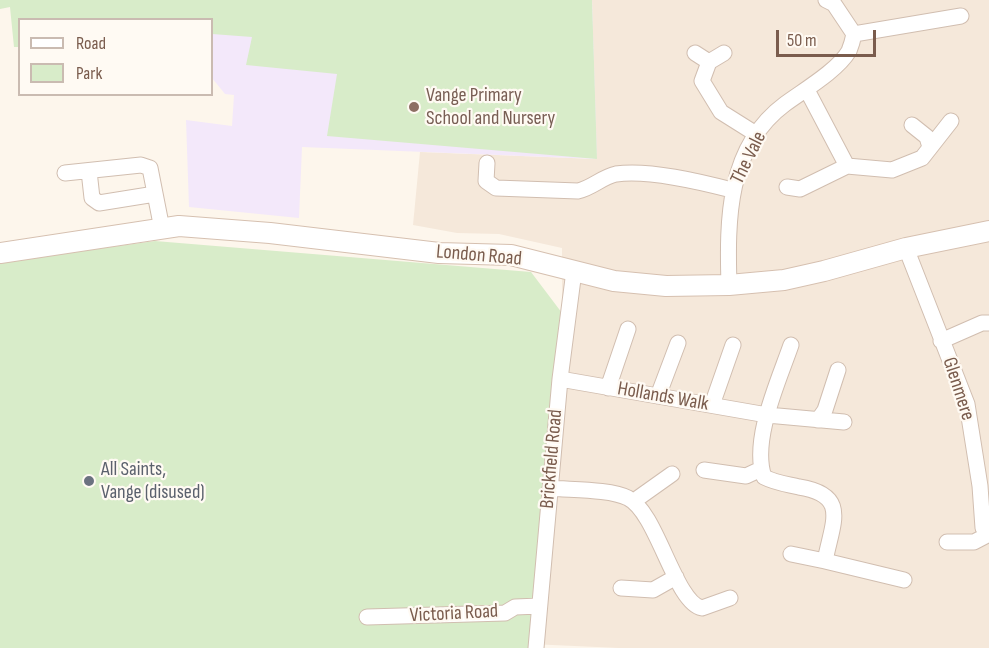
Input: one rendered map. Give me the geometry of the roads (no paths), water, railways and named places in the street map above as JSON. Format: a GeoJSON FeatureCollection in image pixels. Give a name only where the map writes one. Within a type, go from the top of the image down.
{"type":"FeatureCollection","features":[{"type":"Feature","properties":{"kind":"main road","name":"London Road"},"geometry":{"type":"LineString","coordinates":[[0,253],[179,226],[439,254],[511,255],[614,281],[666,286],[729,285],[784,280],[906,248],[989,231]]}},
{"type":"Feature","properties":{"kind":"street"},"geometry":{"type":"LineString","coordinates":[[832,1],[854,33],[961,16]]}},
{"type":"Feature","properties":{"kind":"street","name":"The Vale"},"geometry":{"type":"LineString","coordinates":[[729,285],[727,229],[732,190],[756,134],[783,105],[807,90],[849,51],[854,33]]}},
{"type":"Feature","properties":{"kind":"street"},"geometry":{"type":"LineString","coordinates":[[695,53],[709,62]]}},
{"type":"Feature","properties":{"kind":"street"},"geometry":{"type":"LineString","coordinates":[[724,53],[709,62],[702,81],[721,112],[756,134]]}},
{"type":"Feature","properties":{"kind":"street"},"geometry":{"type":"LineString","coordinates":[[807,90],[846,166]]}},
{"type":"Feature","properties":{"kind":"street"},"geometry":{"type":"LineString","coordinates":[[787,187],[800,189],[846,166],[892,170],[922,158],[951,121]]}},
{"type":"Feature","properties":{"kind":"street"},"geometry":{"type":"LineString","coordinates":[[912,125],[927,137],[930,147]]}},
{"type":"Feature","properties":{"kind":"street"},"geometry":{"type":"LineString","coordinates":[[487,163],[486,181],[496,188],[578,191],[589,189],[608,176],[619,174],[681,177],[732,190]]}},
{"type":"Feature","properties":{"kind":"street"},"geometry":{"type":"LineString","coordinates":[[65,173],[141,165],[150,168],[162,229]]}},
{"type":"Feature","properties":{"kind":"street"},"geometry":{"type":"LineString","coordinates":[[89,171],[92,198],[99,203],[155,194]]}},
{"type":"Feature","properties":{"kind":"street","name":"Glenmere"},"geometry":{"type":"LineString","coordinates":[[906,248],[967,404],[984,486],[983,528],[989,534]]}},
{"type":"Feature","properties":{"kind":"street","name":"Brickfield Road"},"geometry":{"type":"LineString","coordinates":[[536,648],[560,379],[574,271]]}},
{"type":"Feature","properties":{"kind":"street"},"geometry":{"type":"LineString","coordinates":[[941,341],[982,323],[989,323]]}},
{"type":"Feature","properties":{"kind":"street"},"geometry":{"type":"LineString","coordinates":[[608,388],[628,329]]}},
{"type":"Feature","properties":{"kind":"street"},"geometry":{"type":"LineString","coordinates":[[658,396],[678,344]]}},
{"type":"Feature","properties":{"kind":"street"},"geometry":{"type":"LineString","coordinates":[[712,405],[733,345]]}},
{"type":"Feature","properties":{"kind":"street"},"geometry":{"type":"LineString","coordinates":[[791,345],[767,415],[761,470],[764,477],[776,484],[821,492],[830,498],[834,508],[825,561]]}},
{"type":"Feature","properties":{"kind":"street"},"geometry":{"type":"LineString","coordinates":[[818,420],[825,410],[838,370]]}},
{"type":"Feature","properties":{"kind":"street","name":"Hollands Walk"},"geometry":{"type":"LineString","coordinates":[[560,379],[767,415],[844,422]]}},
{"type":"Feature","properties":{"kind":"street"},"geometry":{"type":"LineString","coordinates":[[704,470],[746,476],[761,470]]}},
{"type":"Feature","properties":{"kind":"street"},"geometry":{"type":"LineString","coordinates":[[634,501],[672,474]]}},
{"type":"Feature","properties":{"kind":"street"},"geometry":{"type":"LineString","coordinates":[[550,488],[622,495],[634,501],[643,512],[676,577],[698,608],[730,598]]}},
{"type":"Feature","properties":{"kind":"street"},"geometry":{"type":"LineString","coordinates":[[947,542],[974,542],[989,534]]}},
{"type":"Feature","properties":{"kind":"street"},"geometry":{"type":"LineString","coordinates":[[791,554],[904,580]]}},
{"type":"Feature","properties":{"kind":"street"},"geometry":{"type":"LineString","coordinates":[[621,588],[653,590],[676,577]]}},
{"type":"Feature","properties":{"kind":"street","name":"Victoria Road"},"geometry":{"type":"LineString","coordinates":[[367,617],[505,613],[514,607],[539,606]]}},
{"type":"Feature","properties":{"kind":"place","name":"Vange Primary School and Nursery"},"geometry":{"type":"Point","coordinates":[414,107]}},
{"type":"Feature","properties":{"kind":"place","name":"All Saints, Vange (disused)"},"geometry":{"type":"Point","coordinates":[89,481]}}]}
